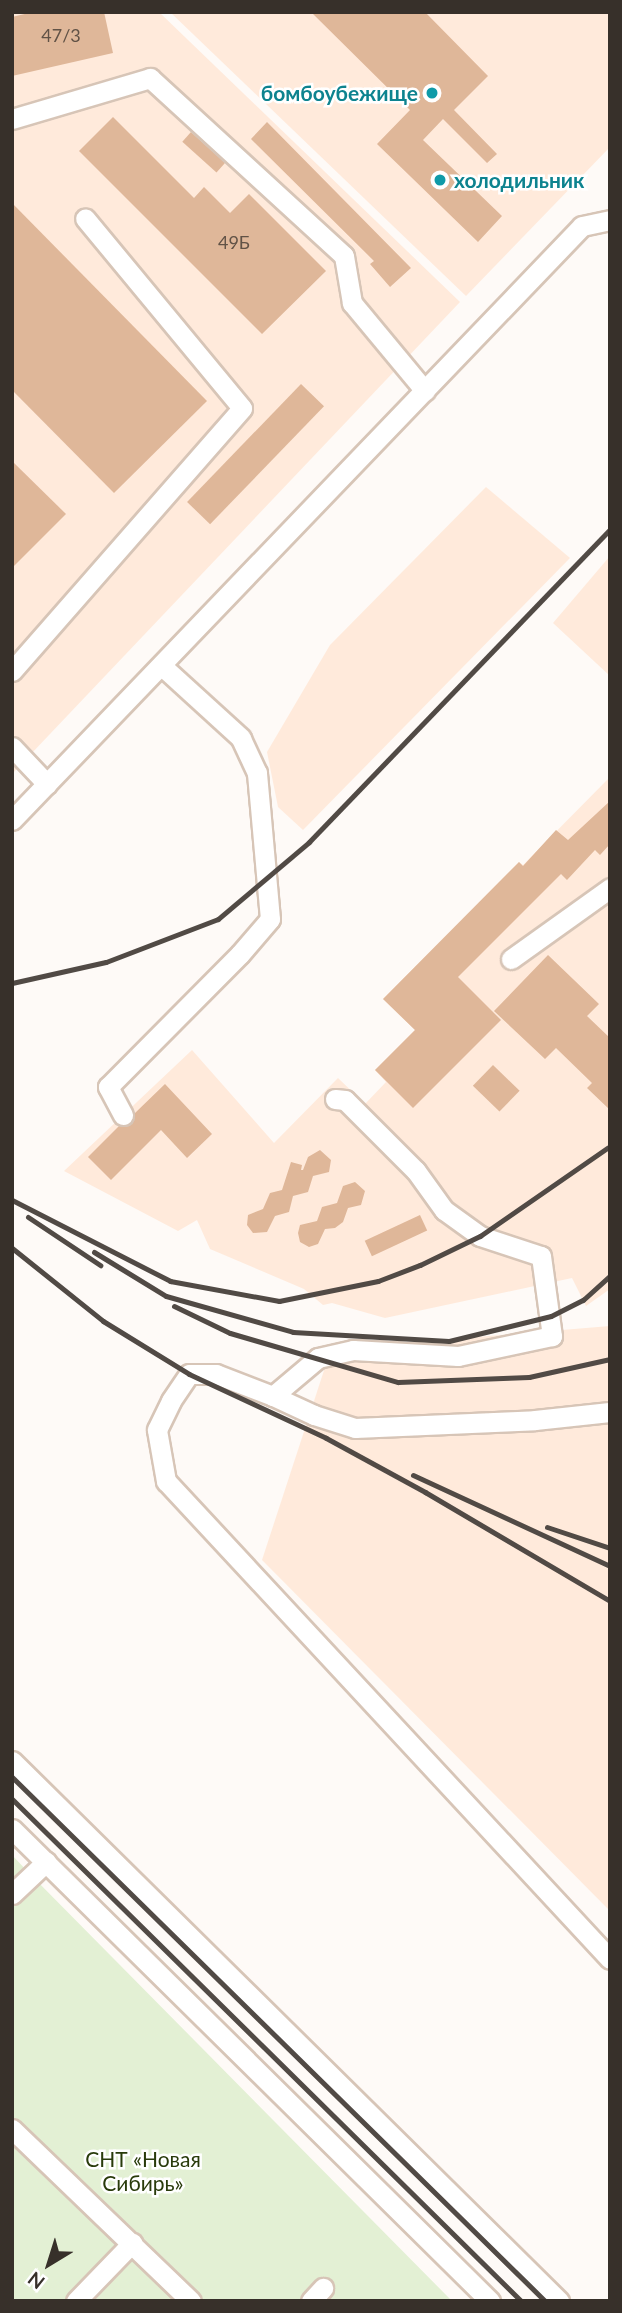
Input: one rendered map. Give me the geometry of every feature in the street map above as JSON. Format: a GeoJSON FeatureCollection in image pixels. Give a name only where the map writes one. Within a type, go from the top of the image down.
{"type":"FeatureCollection","features":[{"type":"Feature","properties":{"kind":"lane"},"geometry":{"type":"LineString","coordinates":[[12,119],[150,78],[344,256],[352,303],[425,391]]}},
{"type":"Feature","properties":{"kind":"lane"},"geometry":{"type":"LineString","coordinates":[[12,671],[242,408],[85,218]]}},
{"type":"Feature","properties":{"kind":"lane"},"geometry":{"type":"LineString","coordinates":[[12,820],[582,226],[610,220]]}},
{"type":"Feature","properties":{"kind":"lane"},"geometry":{"type":"LineString","coordinates":[[123,1115],[108,1087],[240,954],[270,919],[257,773],[241,738],[162,666]]}},
{"type":"Feature","properties":{"kind":"lane"},"geometry":{"type":"LineString","coordinates":[[12,747],[47,784]]}},
{"type":"Feature","properties":{"kind":"lane"},"geometry":{"type":"LineString","coordinates":[[511,959],[610,888]]}},
{"type":"Feature","properties":{"kind":"lane"},"geometry":{"type":"LineString","coordinates":[[272,1396],[318,1358],[353,1350],[458,1356],[552,1336],[541,1256],[480,1236],[444,1210],[416,1171],[345,1100],[335,1099]]}},
{"type":"Feature","properties":{"kind":"lane"},"geometry":{"type":"LineString","coordinates":[[610,1412],[535,1420],[355,1428],[314,1415],[216,1374],[188,1374],[157,1430],[166,1481],[610,1959]]}},
{"type":"Feature","properties":{"kind":"lane"},"geometry":{"type":"LineString","coordinates":[[12,1761],[559,2301]]}},
{"type":"Feature","properties":{"kind":"lane"},"geometry":{"type":"LineString","coordinates":[[12,1829],[490,2301]]}},
{"type":"Feature","properties":{"kind":"lane"},"geometry":{"type":"LineString","coordinates":[[12,1894],[46,1862]]}},
{"type":"Feature","properties":{"kind":"lane"},"geometry":{"type":"LineString","coordinates":[[12,2129],[191,2301]]}},
{"type":"Feature","properties":{"kind":"lane"},"geometry":{"type":"LineString","coordinates":[[76,2301],[132,2243]]}},
{"type":"Feature","properties":{"kind":"shaded area"},"geometry":{"type":"Polygon","coordinates":[[[12,12],[159,12],[460,302],[12,774],[12,12]]]}},
{"type":"Feature","properties":{"kind":"shaded area"},"geometry":{"type":"Polygon","coordinates":[[[170,12],[610,12],[610,147],[466,296],[170,12]]]}},
{"type":"Feature","properties":{"kind":"shaded area"},"geometry":{"type":"Polygon","coordinates":[[[486,487],[570,558],[303,830],[278,807],[267,752],[330,645],[486,487]]]}},
{"type":"Feature","properties":{"kind":"shaded area"},"geometry":{"type":"Polygon","coordinates":[[[610,556],[610,676],[553,623],[610,556]]]}},
{"type":"Feature","properties":{"kind":"shaded area"},"geometry":{"type":"Polygon","coordinates":[[[610,777],[610,1289],[586,1306],[572,1278],[385,1318],[332,1303],[323,1305],[304,1289],[210,1249],[197,1220],[178,1231],[64,1171],[192,1050],[274,1143],[338,1078],[365,1104],[386,1082],[375,1070],[415,1030],[383,999],[519,862],[523,865],[610,777]]]}},
{"type":"Feature","properties":{"kind":"shaded area"},"geometry":{"type":"Polygon","coordinates":[[[610,1326],[610,1911],[262,1560],[331,1349],[610,1326]]]}},
{"type":"Feature","properties":{"kind":"green space","name":"СНТ «Новая Сибирь»"},"geometry":{"type":"Polygon","coordinates":[[[12,1855],[29,1873],[452,2301],[12,2301],[12,1855]]]}},
{"type":"Feature","properties":{"kind":"building"},"geometry":{"type":"Polygon","coordinates":[[[33,12],[104,12],[113,53],[12,76],[12,17],[33,12]]]}},
{"type":"Feature","properties":{"kind":"building","name":"бомбоубежище"},"geometry":{"type":"Polygon","coordinates":[[[311,12],[425,12],[488,76],[454,110],[497,154],[487,163],[443,119],[423,140],[502,216],[478,242],[377,144],[410,110],[311,12]]]}},
{"type":"Feature","properties":{"kind":"building"},"geometry":{"type":"Polygon","coordinates":[[[113,117],[194,198],[204,187],[230,213],[249,194],[326,271],[262,334],[79,151],[113,117]]]}},
{"type":"Feature","properties":{"kind":"building"},"geometry":{"type":"Polygon","coordinates":[[[267,122],[411,268],[390,287],[370,264],[374,261],[251,139],[267,122]]]}},
{"type":"Feature","properties":{"kind":"building"},"geometry":{"type":"Polygon","coordinates":[[[191,132],[225,163],[216,172],[182,142],[191,132]]]}},
{"type":"Feature","properties":{"kind":"building"},"geometry":{"type":"Polygon","coordinates":[[[12,203],[207,401],[114,493],[12,390],[12,203]]]}},
{"type":"Feature","properties":{"kind":"building"},"geometry":{"type":"Polygon","coordinates":[[[301,384],[324,406],[210,524],[187,502],[301,384]]]}},
{"type":"Feature","properties":{"kind":"building"},"geometry":{"type":"Polygon","coordinates":[[[12,461],[66,514],[12,568],[12,461]]]}},
{"type":"Feature","properties":{"kind":"building"},"geometry":{"type":"Polygon","coordinates":[[[610,801],[610,844],[600,855],[595,850],[567,880],[561,874],[458,977],[501,1020],[413,1108],[375,1070],[415,1030],[383,999],[519,862],[523,866],[556,830],[568,840],[610,801]]]}},
{"type":"Feature","properties":{"kind":"building"},"geometry":{"type":"Polygon","coordinates":[[[548,955],[599,1004],[587,1016],[610,1038],[610,1110],[587,1088],[592,1083],[556,1048],[545,1059],[494,1011],[548,955]]]}},
{"type":"Feature","properties":{"kind":"building"},"geometry":{"type":"Polygon","coordinates":[[[493,1065],[520,1091],[499,1112],[473,1086],[493,1065]]]}},
{"type":"Feature","properties":{"kind":"building"},"geometry":{"type":"Polygon","coordinates":[[[165,1084],[212,1134],[187,1158],[161,1130],[111,1180],[88,1157],[119,1126],[128,1126],[133,1122],[135,1113],[165,1084]]]}},
{"type":"Feature","properties":{"kind":"building"},"geometry":{"type":"Polygon","coordinates":[[[320,1150],[331,1160],[329,1172],[313,1176],[308,1192],[293,1196],[289,1212],[275,1216],[267,1232],[253,1233],[247,1225],[248,1215],[263,1209],[270,1193],[282,1190],[291,1162],[302,1165],[303,1170],[308,1157],[320,1150]]]}},
{"type":"Feature","properties":{"kind":"building"},"geometry":{"type":"Polygon","coordinates":[[[355,1182],[365,1191],[361,1205],[348,1208],[343,1222],[335,1228],[325,1229],[318,1244],[309,1247],[300,1242],[300,1225],[317,1221],[322,1207],[337,1203],[343,1186],[355,1182]]]}},
{"type":"Feature","properties":{"kind":"building"},"geometry":{"type":"Polygon","coordinates":[[[420,1215],[427,1230],[372,1256],[365,1241],[420,1215]]]}},
{"type":"Feature","properties":{"kind":"railway"},"geometry":{"type":"LineString","coordinates":[[12,983],[106,962],[218,919],[309,842],[610,529]]}},
{"type":"Feature","properties":{"kind":"railway"},"geometry":{"type":"LineString","coordinates":[[12,1200],[170,1281],[279,1301],[378,1281],[420,1265],[480,1236],[607,1148]]}},
{"type":"Feature","properties":{"kind":"railway"},"geometry":{"type":"LineString","coordinates":[[28,1217],[100,1265]]}},
{"type":"Feature","properties":{"kind":"railway"},"geometry":{"type":"LineString","coordinates":[[12,1248],[103,1321],[189,1374],[326,1438],[425,1492],[610,1601]]}},
{"type":"Feature","properties":{"kind":"railway"},"geometry":{"type":"LineString","coordinates":[[94,1252],[166,1296],[293,1332],[449,1341],[551,1316],[583,1300],[610,1276]]}},
{"type":"Feature","properties":{"kind":"railway"},"geometry":{"type":"LineString","coordinates":[[174,1306],[230,1333],[398,1382],[529,1377],[610,1359]]}},
{"type":"Feature","properties":{"kind":"railway"},"geometry":{"type":"LineString","coordinates":[[413,1475],[610,1566]]}},
{"type":"Feature","properties":{"kind":"railway"},"geometry":{"type":"LineString","coordinates":[[547,1527],[610,1548]]}},
{"type":"Feature","properties":{"kind":"railway"},"geometry":{"type":"LineString","coordinates":[[12,1777],[545,2301]]}},
{"type":"Feature","properties":{"kind":"railway"},"geometry":{"type":"LineString","coordinates":[[12,1799],[521,2301]]}},
{"type":"Feature","properties":{"kind":"place","name":"бомбоубежище"},"geometry":{"type":"Point","coordinates":[432,93]}},
{"type":"Feature","properties":{"kind":"place","name":"холодильник"},"geometry":{"type":"Point","coordinates":[440,180]}}]}
